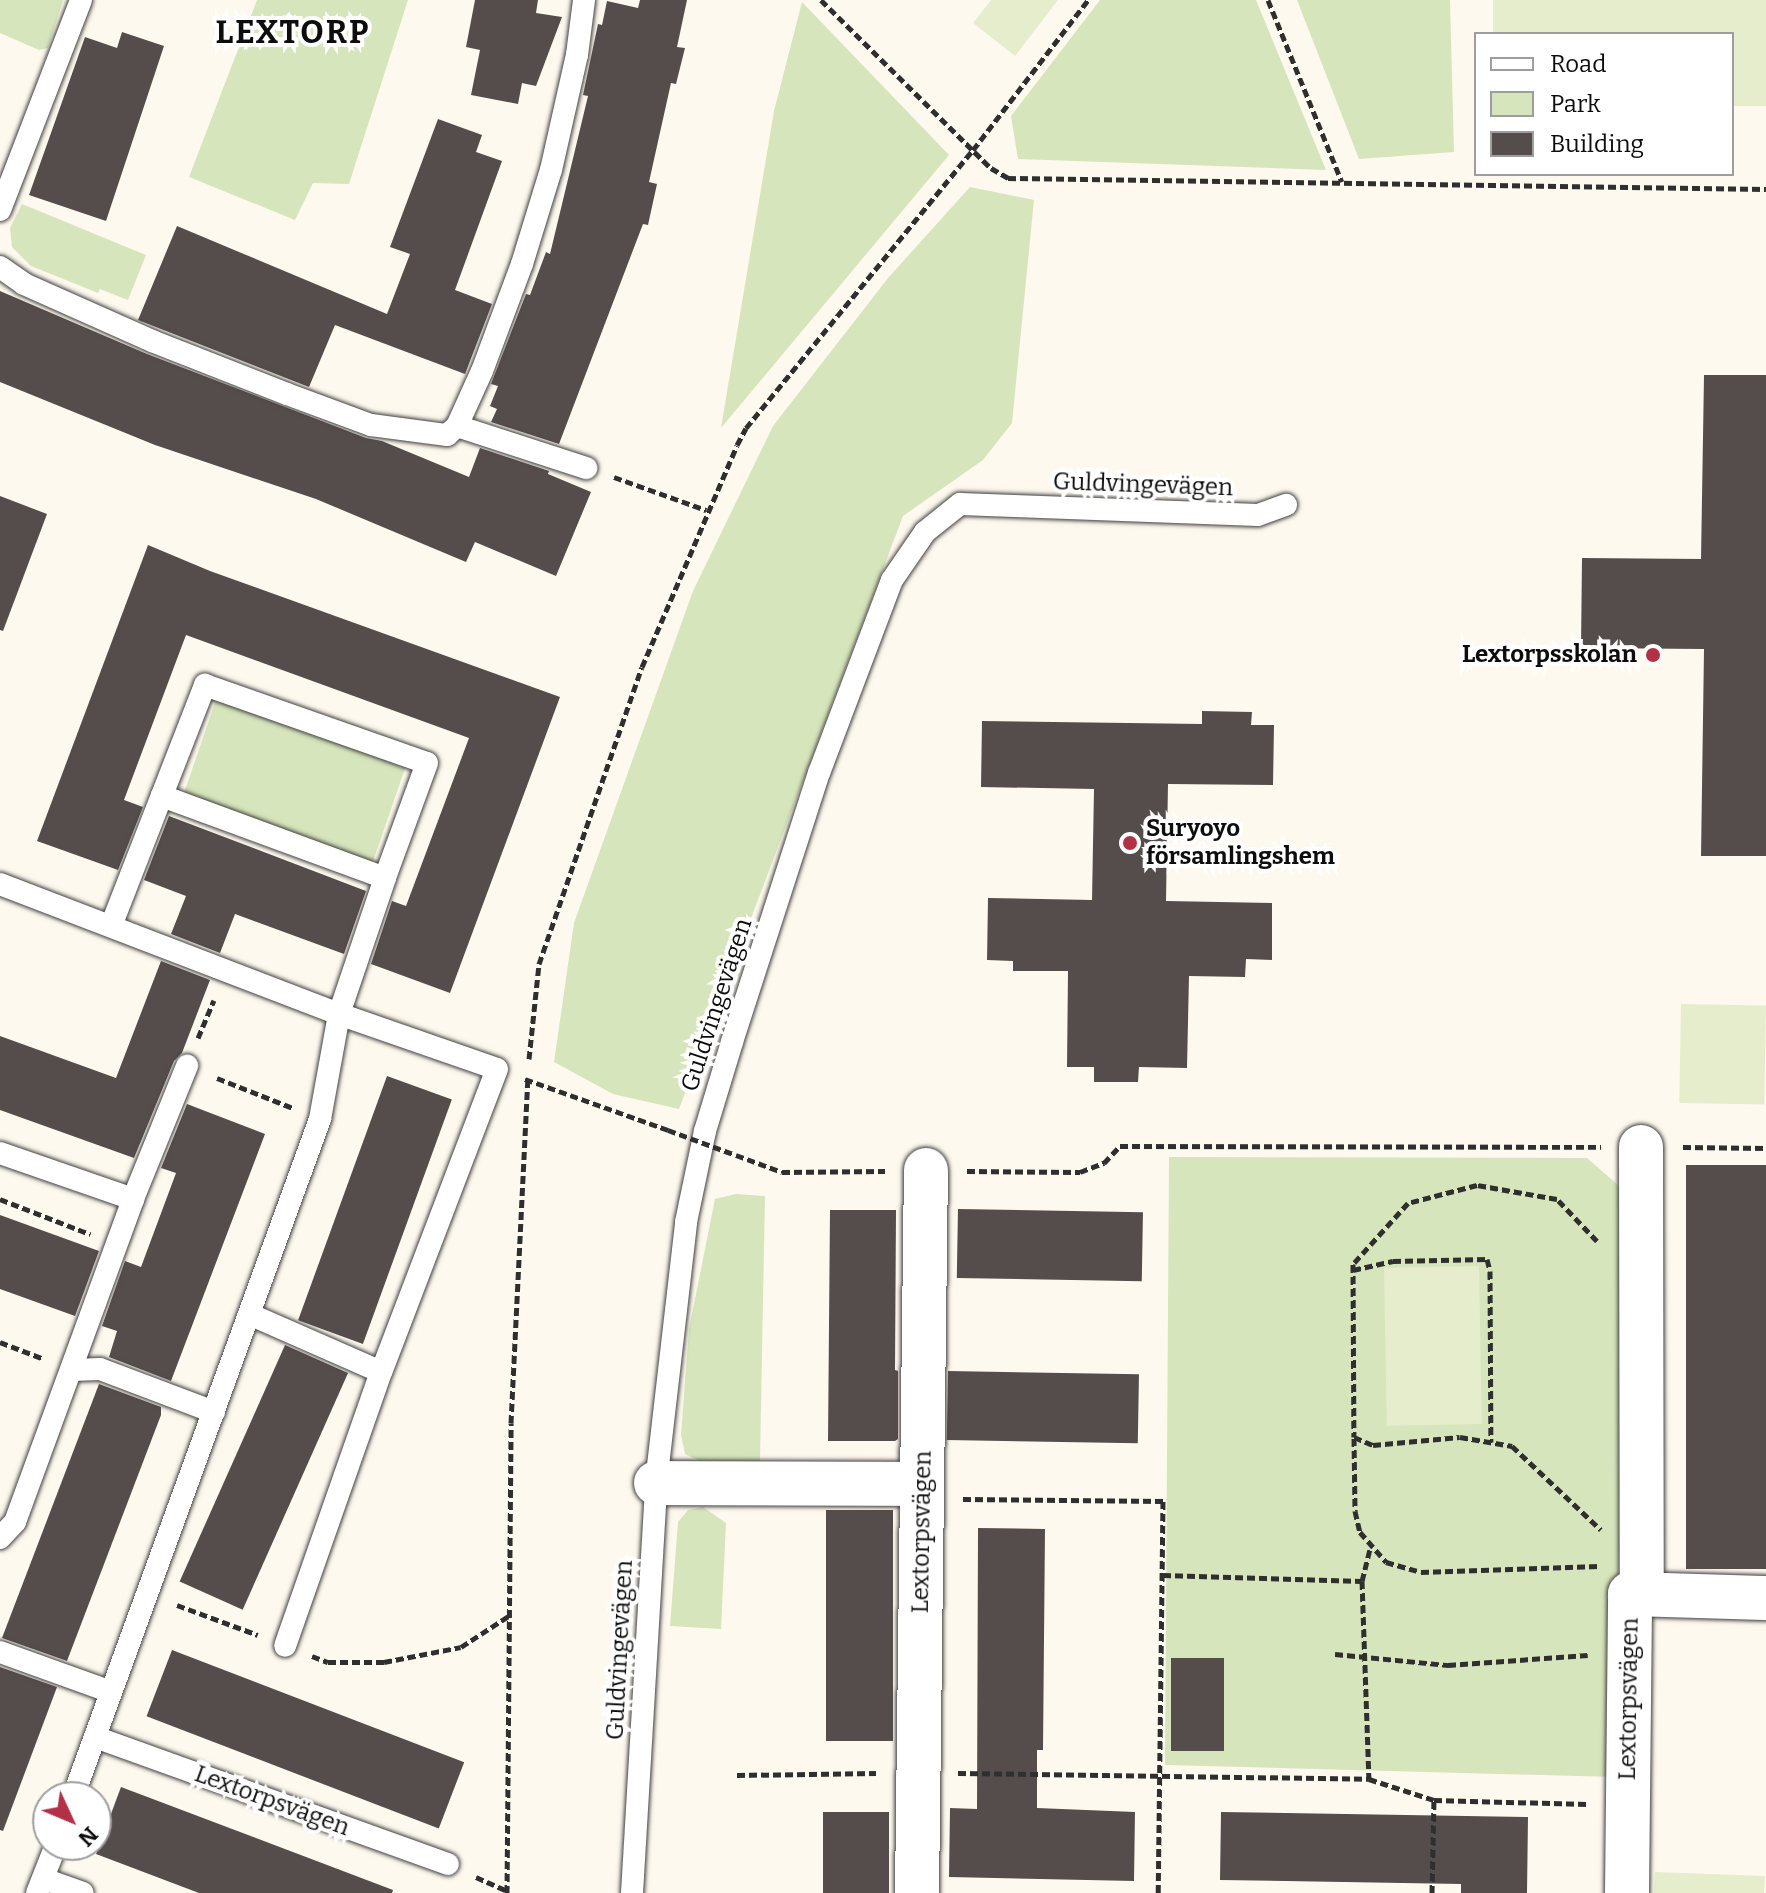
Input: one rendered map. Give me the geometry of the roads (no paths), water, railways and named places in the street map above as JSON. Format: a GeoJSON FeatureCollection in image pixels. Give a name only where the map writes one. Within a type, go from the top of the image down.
{"type":"FeatureCollection","features":[{"type":"Feature","properties":{"kind":"street"},"geometry":{"type":"LineString","coordinates":[[1641,1147],[1642,1573]]}},
{"type":"Feature","properties":{"kind":"street","name":"Lextorpsvägen"},"geometry":{"type":"LineString","coordinates":[[917,1893],[926,1170]]}},
{"type":"Feature","properties":{"kind":"street"},"geometry":{"type":"LineString","coordinates":[[656,1483],[922,1491]]}},
{"type":"Feature","properties":{"kind":"street","name":"Lextorpsvägen"},"geometry":{"type":"LineString","coordinates":[[1627,1893],[1630,1594],[1642,1573],[1766,1598]]}},
{"type":"Feature","properties":{"kind":"lane"},"geometry":{"type":"LineString","coordinates":[[0,210],[81,0]]}},
{"type":"Feature","properties":{"kind":"lane"},"geometry":{"type":"LineString","coordinates":[[0,267],[24,284],[152,341],[371,425],[447,435],[457,426],[487,358],[551,170],[577,55],[584,0]]}},
{"type":"Feature","properties":{"kind":"lane"},"geometry":{"type":"LineString","coordinates":[[457,426],[586,468]]}},
{"type":"Feature","properties":{"kind":"lane","name":"Guldvingevägen"},"geometry":{"type":"LineString","coordinates":[[632,1893],[656,1483],[686,1222],[705,1131],[819,773],[892,580],[925,532],[960,504],[1258,515],[1286,505]]}},
{"type":"Feature","properties":{"kind":"lane"},"geometry":{"type":"LineString","coordinates":[[79,1781],[320,1119],[339,1014],[427,763],[205,685],[111,926]]}},
{"type":"Feature","properties":{"kind":"lane"},"geometry":{"type":"LineString","coordinates":[[162,796],[385,878]]}},
{"type":"Feature","properties":{"kind":"lane"},"geometry":{"type":"LineString","coordinates":[[0,884],[226,968],[339,1014],[497,1069],[381,1372],[285,1646]]}},
{"type":"Feature","properties":{"kind":"lane"},"geometry":{"type":"LineString","coordinates":[[0,1538],[15,1522],[133,1199],[187,1066]]}},
{"type":"Feature","properties":{"kind":"lane"},"geometry":{"type":"LineString","coordinates":[[0,1153],[133,1199]]}},
{"type":"Feature","properties":{"kind":"lane"},"geometry":{"type":"LineString","coordinates":[[249,1314],[381,1372]]}},
{"type":"Feature","properties":{"kind":"lane"},"geometry":{"type":"LineString","coordinates":[[71,1370],[100,1369],[214,1412]]}},
{"type":"Feature","properties":{"kind":"lane"},"geometry":{"type":"LineString","coordinates":[[0,1652],[111,1692]]}},
{"type":"Feature","properties":{"kind":"lane","name":"Lextorpsvägen"},"geometry":{"type":"LineString","coordinates":[[95,1737],[448,1864]]}},
{"type":"Feature","properties":{"kind":"lane"},"geometry":{"type":"LineString","coordinates":[[50,1861],[41,1886],[83,1893]]}},
{"type":"Feature","properties":{"kind":"place","name":"Lextorpsskolan"},"geometry":{"type":"Point","coordinates":[1653,655]}},
{"type":"Feature","properties":{"kind":"place","name":"Suryoyo församlingshem"},"geometry":{"type":"Point","coordinates":[1130,843]}},
{"type":"Feature","properties":{"kind":"district","name":"LEXTORP"},"geometry":{"type":"Point","coordinates":[293,32]}}]}
